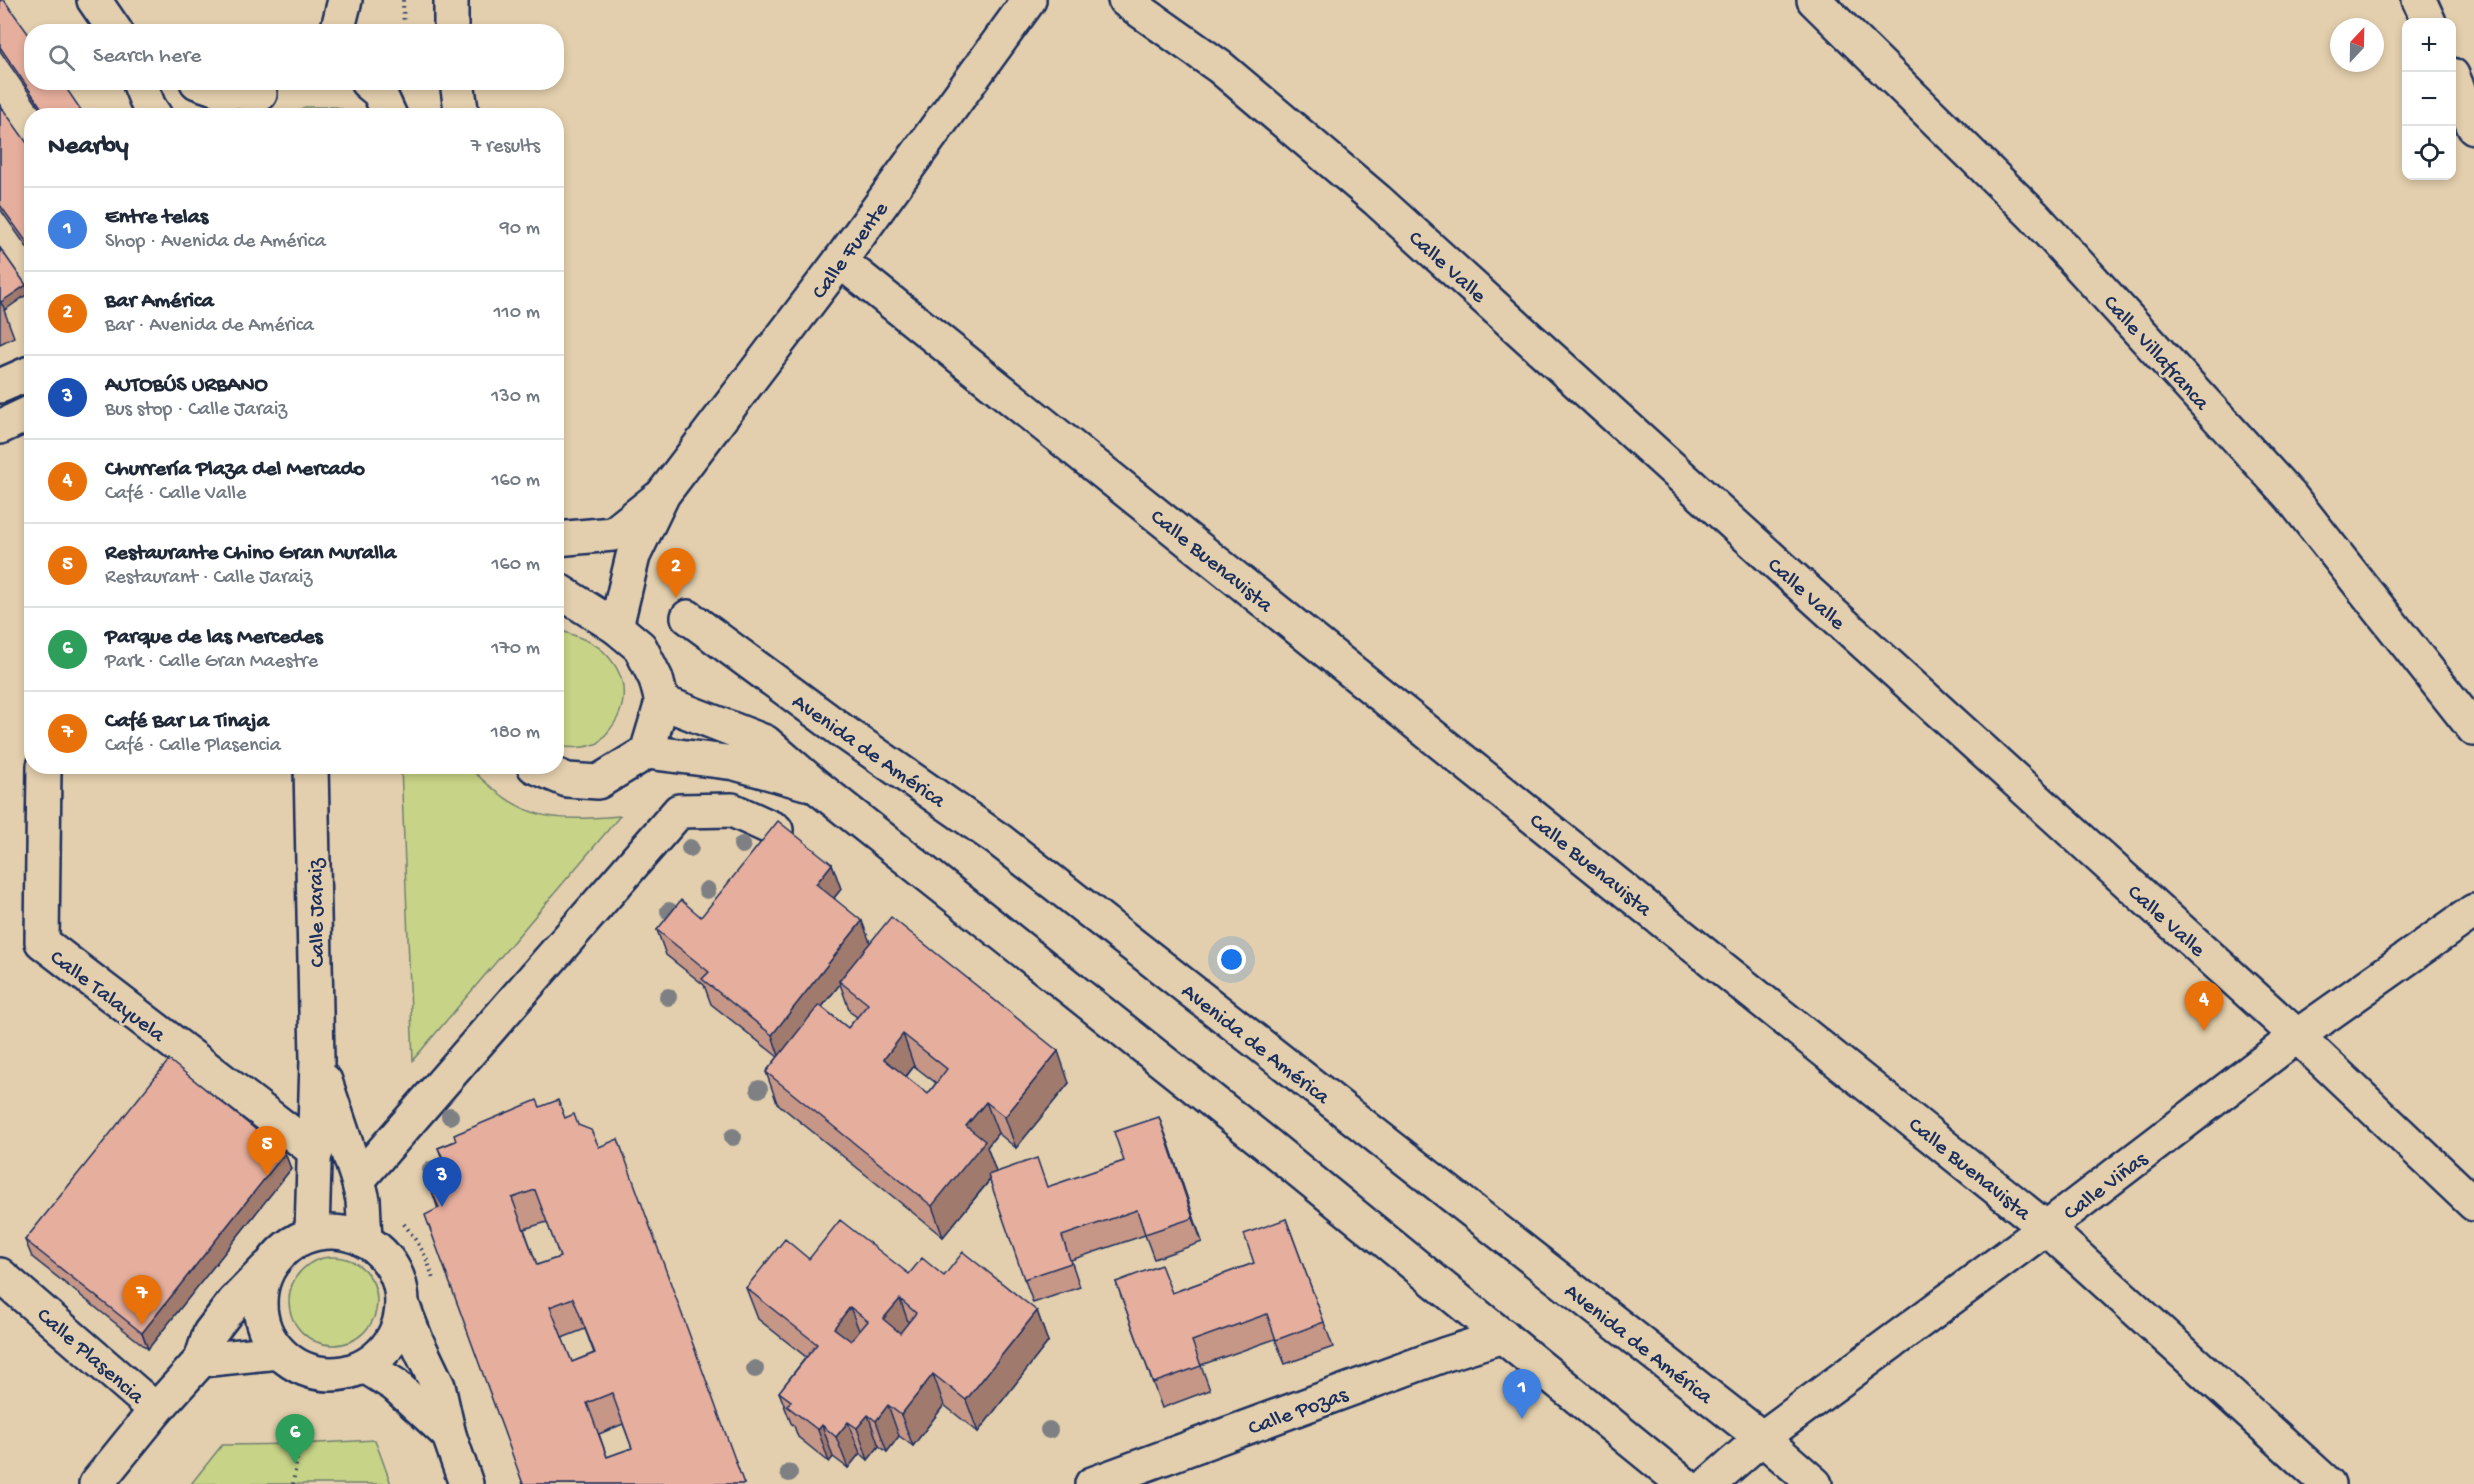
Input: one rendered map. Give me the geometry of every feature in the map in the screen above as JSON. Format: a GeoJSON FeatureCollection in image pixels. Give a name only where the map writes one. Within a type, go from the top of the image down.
{"type":"FeatureCollection","features":[{"type":"Feature","properties":{"kind":"street"},"geometry":{"type":"LineString","coordinates":[[94,0],[110,24]]}},
{"type":"Feature","properties":{"kind":"street"},"geometry":{"type":"LineString","coordinates":[[339,24],[345,0]]}},
{"type":"Feature","properties":{"kind":"street"},"geometry":{"type":"LineString","coordinates":[[358,0],[362,24]]}},
{"type":"Feature","properties":{"kind":"street"},"geometry":{"type":"LineString","coordinates":[[451,0],[451,24]]}},
{"type":"Feature","properties":{"kind":"street","name":"Calle Fuente"},"geometry":{"type":"LineString","coordinates":[[616,627],[633,556],[663,494],[840,261],[1029,0]]}},
{"type":"Feature","properties":{"kind":"street","name":"Calle Valle"},"geometry":{"type":"LineString","coordinates":[[1125,0],[1220,67],[1377,200],[2297,1036],[2474,1204]]}},
{"type":"Feature","properties":{"kind":"street","name":"Calle Villafranca"},"geometry":{"type":"LineString","coordinates":[[1814,0],[2034,216],[2291,496],[2474,729]]}},
{"type":"Feature","properties":{"kind":"street"},"geometry":{"type":"LineString","coordinates":[[2419,0],[2427,18]]}},
{"type":"Feature","properties":{"kind":"street"},"geometry":{"type":"LineString","coordinates":[[2456,86],[2474,127]]}},
{"type":"Feature","properties":{"kind":"street"},"geometry":{"type":"LineString","coordinates":[[142,90],[150,108]]}},
{"type":"Feature","properties":{"kind":"street"},"geometry":{"type":"LineString","coordinates":[[220,90],[261,97]]}},
{"type":"Feature","properties":{"kind":"street"},"geometry":{"type":"LineString","coordinates":[[458,90],[461,108]]}},
{"type":"Feature","properties":{"kind":"street","name":"Calle Buenavista"},"geometry":{"type":"LineString","coordinates":[[840,261],[2046,1228],[2328,1484]]}},
{"type":"Feature","properties":{"kind":"street"},"geometry":{"type":"LineString","coordinates":[[0,386],[24,376]]}},
{"type":"Feature","properties":{"kind":"street"},"geometry":{"type":"LineString","coordinates":[[0,427],[24,416]]}},
{"type":"Feature","properties":{"kind":"street","name":"Calle Fuente"},"geometry":{"type":"LineString","coordinates":[[564,537],[613,534],[663,494]]}},
{"type":"Feature","properties":{"kind":"street"},"geometry":{"type":"LineString","coordinates":[[564,594],[616,627],[640,647],[656,679],[662,702],[647,752]]}},
{"type":"Feature","properties":{"kind":"street","name":"Avenida de América"},"geometry":{"type":"LineString","coordinates":[[688,617],[841,730],[999,840],[1762,1438],[1815,1484]]}},
{"type":"Feature","properties":{"kind":"street"},"geometry":{"type":"LineString","coordinates":[[662,702],[765,742],[816,786],[1264,1142],[1684,1484]]}},
{"type":"Feature","properties":{"kind":"street"},"geometry":{"type":"LineString","coordinates":[[553,774],[567,780],[598,782],[647,752],[735,763],[816,786]]}},
{"type":"Feature","properties":{"kind":"street","name":"Calle Talayuela"},"geometry":{"type":"LineString","coordinates":[[44,774],[42,942],[316,1152]]}},
{"type":"Feature","properties":{"kind":"street","name":"Calle Jaraiz"},"geometry":{"type":"LineString","coordinates":[[311,774],[317,1060],[312,1233]]}},
{"type":"Feature","properties":{"kind":"street"},"geometry":{"type":"LineString","coordinates":[[358,1180],[679,811],[732,810],[776,830]]}},
{"type":"Feature","properties":{"kind":"street","name":"Calle Viñas"},"geometry":{"type":"LineString","coordinates":[[1709,1484],[1762,1438],[2046,1228],[2297,1036],[2474,910]]}},
{"type":"Feature","properties":{"kind":"street","name":"Calle Jaraiz"},"geometry":{"type":"LineString","coordinates":[[317,1060],[358,1180],[363,1200],[365,1241]]}},
{"type":"Feature","properties":{"kind":"street"},"geometry":{"type":"LineString","coordinates":[[96,1484],[156,1410],[201,1360],[210,1333],[234,1302],[288,1245],[312,1233],[340,1232],[365,1241],[386,1258],[399,1280],[402,1304],[438,1386],[449,1435],[466,1484]]}},
{"type":"Feature","properties":{"kind":"street"},"geometry":{"type":"LineString","coordinates":[[270,1265],[259,1294],[262,1325],[279,1352],[304,1370],[336,1374],[365,1366],[385,1350],[398,1329],[402,1304]]}},
{"type":"Feature","properties":{"kind":"street","name":"Calle Plasencia"},"geometry":{"type":"LineString","coordinates":[[0,1275],[156,1410]]}},
{"type":"Feature","properties":{"kind":"street","name":"Calle Pozas"},"geometry":{"type":"LineString","coordinates":[[1113,1481],[1446,1353],[1503,1336]]}},
{"type":"Feature","properties":{"kind":"street"},"geometry":{"type":"LineString","coordinates":[[201,1360],[279,1352]]}},
{"type":"Feature","properties":{"kind":"street"},"geometry":{"type":"LineString","coordinates":[[365,1366],[395,1385],[449,1435]]}},
{"type":"Feature","properties":{"kind":"path"},"geometry":{"type":"LineString","coordinates":[[403,0],[404,24]]}},
{"type":"Feature","properties":{"kind":"path"},"geometry":{"type":"LineString","coordinates":[[293,1484],[299,1444]]}},
{"type":"Feature","properties":{"kind":"green space"},"geometry":{"type":"Polygon","coordinates":[[[337,107],[339,108],[304,108],[337,107]]]}},
{"type":"Feature","properties":{"kind":"green space"},"geometry":{"type":"Polygon","coordinates":[[[564,632],[596,645],[606,654],[619,673],[623,693],[619,713],[614,723],[598,743],[577,748],[564,747],[564,632]]]}},
{"type":"Feature","properties":{"kind":"green space"},"geometry":{"type":"Polygon","coordinates":[[[401,774],[476,774],[505,798],[537,814],[573,818],[620,816],[413,1060],[401,774]]]}},
{"type":"Feature","properties":{"kind":"green space"},"geometry":{"type":"Polygon","coordinates":[[[333,1257],[358,1264],[370,1276],[377,1301],[370,1326],[358,1338],[333,1345],[308,1338],[296,1326],[289,1301],[296,1276],[308,1264],[333,1257]]]}},
{"type":"Feature","properties":{"kind":"green space"},"geometry":{"type":"Polygon","coordinates":[[[375,1440],[391,1484],[191,1484],[222,1445],[375,1440]]]}},
{"type":"Feature","properties":{"kind":"building"},"geometry":{"type":"Polygon","coordinates":[[[0,0],[4,0],[24,28],[24,82],[0,47],[0,0]]]}},
{"type":"Feature","properties":{"kind":"building"},"geometry":{"type":"Polygon","coordinates":[[[29,90],[67,90],[80,108],[42,108],[29,90]]]}},
{"type":"Feature","properties":{"kind":"building"},"geometry":{"type":"Polygon","coordinates":[[[0,105],[24,139],[24,238],[0,205],[0,105]]]}},
{"type":"Feature","properties":{"kind":"building"},"geometry":{"type":"Polygon","coordinates":[[[0,248],[24,282],[24,286],[1,302],[0,248]]]}},
{"type":"Feature","properties":{"kind":"building"},"geometry":{"type":"Polygon","coordinates":[[[778,821],[832,864],[816,884],[862,921],[772,1035],[702,979],[709,972],[657,930],[681,900],[701,917],[778,821]]]}},
{"type":"Feature","properties":{"kind":"building"},"geometry":{"type":"Polygon","coordinates":[[[891,917],[1058,1051],[1005,1117],[986,1102],[966,1126],[985,1141],[932,1206],[766,1072],[819,1005],[848,1028],[868,1004],[839,981],[891,917]],[[903,1034],[884,1059],[928,1094],[947,1069],[903,1034]]]}},
{"type":"Feature","properties":{"kind":"building"},"geometry":{"type":"Polygon","coordinates":[[[169,1060],[285,1153],[142,1333],[25,1240],[169,1060]]]}},
{"type":"Feature","properties":{"kind":"building"},"geometry":{"type":"Polygon","coordinates":[[[537,1100],[540,1107],[558,1100],[565,1118],[574,1114],[578,1125],[591,1130],[599,1147],[618,1139],[744,1484],[523,1484],[425,1215],[439,1208],[432,1191],[442,1187],[434,1168],[446,1164],[438,1148],[456,1141],[454,1135],[537,1100]],[[535,1190],[512,1198],[537,1265],[560,1257],[535,1190]],[[573,1298],[550,1307],[572,1362],[595,1353],[573,1298]],[[612,1393],[587,1403],[607,1457],[632,1448],[612,1393]]]}},
{"type":"Feature","properties":{"kind":"building"},"geometry":{"type":"Polygon","coordinates":[[[1159,1117],[1193,1218],[1145,1234],[1137,1210],[1062,1236],[1071,1263],[1024,1279],[988,1175],[1037,1158],[1047,1187],[1124,1161],[1114,1132],[1159,1117]]]}},
{"type":"Feature","properties":{"kind":"building"},"geometry":{"type":"Polygon","coordinates":[[[1286,1219],[1324,1322],[1276,1340],[1267,1314],[1192,1341],[1201,1366],[1153,1383],[1116,1282],[1161,1265],[1172,1293],[1254,1263],[1244,1234],[1286,1219]]]}},
{"type":"Feature","properties":{"kind":"building"},"geometry":{"type":"Polygon","coordinates":[[[840,1220],[909,1274],[922,1258],[944,1276],[963,1252],[1037,1311],[966,1400],[933,1374],[901,1415],[888,1405],[876,1421],[868,1415],[857,1428],[848,1422],[836,1437],[822,1425],[818,1430],[787,1406],[791,1401],[779,1392],[817,1344],[746,1288],[785,1239],[809,1259],[840,1220]],[[900,1299],[883,1319],[900,1333],[916,1313],[900,1299]],[[850,1307],[834,1328],[851,1341],[868,1321],[850,1307]]]}},
{"type":"Feature","properties":{"kind":"place","name":"Bar América"},"geometry":{"type":"Point","coordinates":[676,598]}},
{"type":"Feature","properties":{"kind":"place","name":"Churrería Plaza del Mercado"},"geometry":{"type":"Point","coordinates":[2204,1031]}},
{"type":"Feature","properties":{"kind":"place","name":"Restaurante Chino Gran Muralla"},"geometry":{"type":"Point","coordinates":[267,1176]}},
{"type":"Feature","properties":{"kind":"place","name":"AUTOBÚS URBANO"},"geometry":{"type":"Point","coordinates":[442,1207]}},
{"type":"Feature","properties":{"kind":"place","name":"Café Bar La Tinaja"},"geometry":{"type":"Point","coordinates":[142,1325]}},
{"type":"Feature","properties":{"kind":"place","name":"Entre telas"},"geometry":{"type":"Point","coordinates":[1522,1419]}},
{"type":"Feature","properties":{"kind":"place","name":"Parque de las Mercedes"},"geometry":{"type":"Point","coordinates":[295,1464]}}]}
